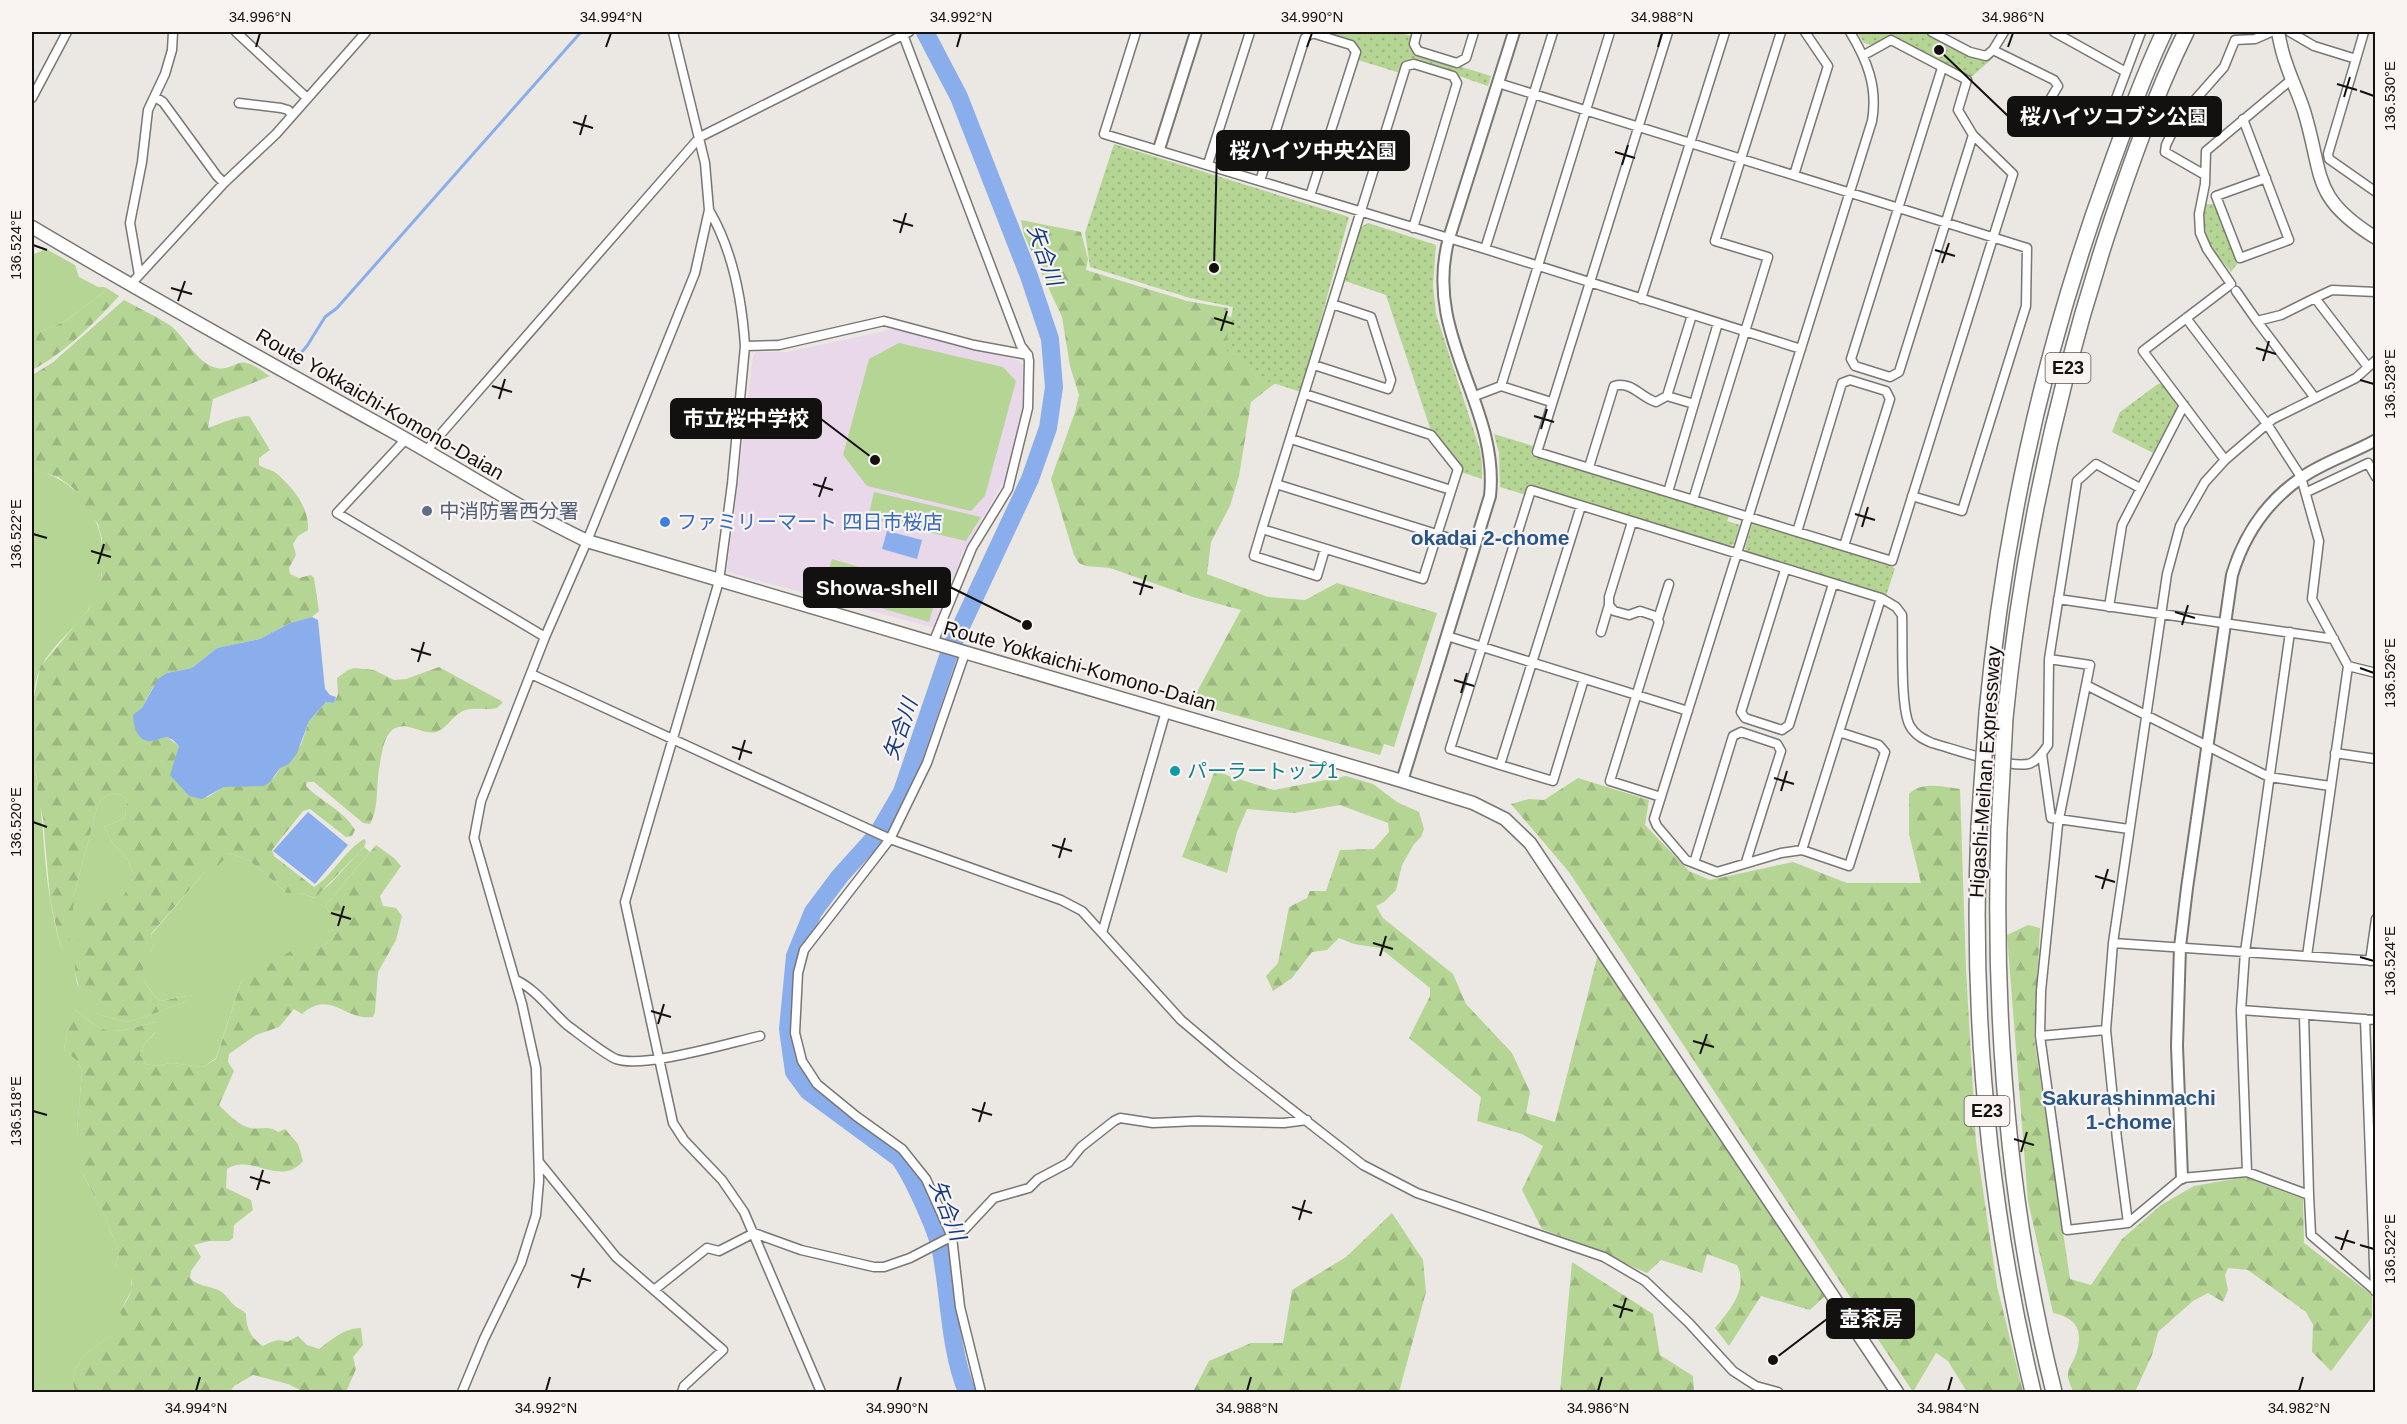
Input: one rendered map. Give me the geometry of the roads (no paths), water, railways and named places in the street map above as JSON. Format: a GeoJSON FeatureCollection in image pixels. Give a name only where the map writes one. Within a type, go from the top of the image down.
{"type":"FeatureCollection","features":[{"type":"Feature","properties":{"kind":"highway","name":"Higashi-Meihan Expressway"},"geometry":{"type":"LineString","coordinates":[[2033,1392],[2002,1236],[1986,1102],[1980,1021],[1979,826],[1987,713],[2011,535],[2036,409],[2077,263],[2132,107],[2164,32]]}},
{"type":"Feature","properties":{"kind":"highway","name":"Higashi-Meihan Expressway"},"geometry":{"type":"LineString","coordinates":[[2054,1392],[2022,1233],[2005,1101],[1998,945],[1999,829],[2010,665],[2038,491],[2073,348],[2119,199],[2151,110],[2186,32]]}},
{"type":"Feature","properties":{"kind":"main road"},"geometry":{"type":"LineString","coordinates":[[2278,32],[2303,108],[2318,176],[2326,195],[2343,214],[2376,238]]}},
{"type":"Feature","properties":{"kind":"main road","name":"Route Yokkaichi-Komono-Daian"},"geometry":{"type":"LineString","coordinates":[[32,227],[135,280],[544,520],[587,541],[1402,781],[1473,803],[1504,819],[1530,843],[1897,1392]]}},
{"type":"Feature","properties":{"kind":"street"},"geometry":{"type":"LineString","coordinates":[[32,98],[67,32]]}},
{"type":"Feature","properties":{"kind":"street"},"geometry":{"type":"LineString","coordinates":[[135,280],[130,223],[142,162],[148,110],[168,63],[173,32]]}},
{"type":"Feature","properties":{"kind":"street"},"geometry":{"type":"LineString","coordinates":[[236,32],[307,98]]}},
{"type":"Feature","properties":{"kind":"street"},"geometry":{"type":"LineString","coordinates":[[135,280],[224,183],[276,134],[366,32]]}},
{"type":"Feature","properties":{"kind":"street"},"geometry":{"type":"LineString","coordinates":[[462,1392],[484,1339],[521,1263],[536,1215],[539,1162],[536,1068],[516,980],[474,838],[474,831],[481,801],[545,637],[587,541],[695,273],[709,210],[705,163],[673,32]]}},
{"type":"Feature","properties":{"kind":"street"},"geometry":{"type":"LineString","coordinates":[[426,451],[700,137],[905,32],[947,155],[1021,346],[1028,355],[1028,408],[1008,489],[972,548],[935,643]]}},
{"type":"Feature","properties":{"kind":"street"},"geometry":{"type":"LineString","coordinates":[[1136,32],[1104,134],[1485,249],[1801,349]]}},
{"type":"Feature","properties":{"kind":"street"},"geometry":{"type":"LineString","coordinates":[[1159,149],[1196,32]]}},
{"type":"Feature","properties":{"kind":"street"},"geometry":{"type":"LineString","coordinates":[[1208,164],[1250,32]]}},
{"type":"Feature","properties":{"kind":"street"},"geometry":{"type":"LineString","coordinates":[[1417,32],[1413,44],[1418,51],[1457,63],[1466,58],[1474,32]]}},
{"type":"Feature","properties":{"kind":"street"},"geometry":{"type":"LineString","coordinates":[[1402,781],[1492,484],[1488,446],[1453,340],[1442,295],[1443,264],[1449,238],[1514,32]]}},
{"type":"Feature","properties":{"kind":"street"},"geometry":{"type":"LineString","coordinates":[[1485,249],[1554,32]]}},
{"type":"Feature","properties":{"kind":"street"},"geometry":{"type":"LineString","coordinates":[[1501,386],[1611,32]]}},
{"type":"Feature","properties":{"kind":"street"},"geometry":{"type":"LineString","coordinates":[[1668,32],[1537,452],[1892,561],[2013,174],[1973,135],[1958,110],[1967,80],[1891,40],[1864,55]]}},
{"type":"Feature","properties":{"kind":"street"},"geometry":{"type":"LineString","coordinates":[[1641,299],[1725,32]]}},
{"type":"Feature","properties":{"kind":"street"},"geometry":{"type":"LineString","coordinates":[[1693,500],[1768,257],[1715,241],[1781,32]]}},
{"type":"Feature","properties":{"kind":"street"},"geometry":{"type":"LineString","coordinates":[[1794,175],[1828,66],[1806,32]]}},
{"type":"Feature","properties":{"kind":"street"},"geometry":{"type":"LineString","coordinates":[[1839,732],[1880,745],[1885,752],[1849,866],[1802,850],[1746,862],[1717,872],[1686,860],[1657,826],[1654,819],[1874,111],[1874,89],[1864,55],[1850,32]]}},
{"type":"Feature","properties":{"kind":"street"},"geometry":{"type":"LineString","coordinates":[[1932,32],[1970,52],[1986,56],[1993,50],[2004,32]]}},
{"type":"Feature","properties":{"kind":"street"},"geometry":{"type":"LineString","coordinates":[[2054,32],[2126,72]]}},
{"type":"Feature","properties":{"kind":"street"},"geometry":{"type":"LineString","coordinates":[[1993,50],[2054,80],[2058,86],[2048,103],[2055,114],[2084,131],[2092,128],[2097,116],[2112,116],[2114,104],[2141,32]]}},
{"type":"Feature","properties":{"kind":"street"},"geometry":{"type":"LineString","coordinates":[[2205,175],[2165,152],[2174,127],[2179,118],[2224,67],[2235,40],[2255,39],[2271,32]]}},
{"type":"Feature","properties":{"kind":"street"},"geometry":{"type":"LineString","coordinates":[[2290,32],[2314,46],[2356,59]]}},
{"type":"Feature","properties":{"kind":"street"},"geometry":{"type":"LineString","coordinates":[[2364,32],[2328,154],[2329,159],[2376,192]]}},
{"type":"Feature","properties":{"kind":"street"},"geometry":{"type":"LineString","coordinates":[[1260,181],[1305,38],[1312,33],[1351,45],[1356,52],[1310,196]]}},
{"type":"Feature","properties":{"kind":"street"},"geometry":{"type":"LineString","coordinates":[[1325,549],[1317,576],[1254,556],[1406,66],[1414,64],[1453,76],[1457,83],[1413,228]]}},
{"type":"Feature","properties":{"kind":"street"},"geometry":{"type":"LineString","coordinates":[[1890,377],[1855,366],[1851,360],[1942,68]]}},
{"type":"Feature","properties":{"kind":"street"},"geometry":{"type":"LineString","coordinates":[[2225,460],[2143,351],[2231,284],[2207,249],[2200,233],[2199,214],[2205,175],[2205,151],[2292,79]]}},
{"type":"Feature","properties":{"kind":"street"},"geometry":{"type":"LineString","coordinates":[[1498,83],[2027,248],[2026,306],[1962,511],[1912,496]]}},
{"type":"Feature","properties":{"kind":"street"},"geometry":{"type":"LineString","coordinates":[[155,98],[163,102],[224,183]]}},
{"type":"Feature","properties":{"kind":"street"},"geometry":{"type":"LineString","coordinates":[[238,103],[281,108],[288,110],[292,115]]}},
{"type":"Feature","properties":{"kind":"street"},"geometry":{"type":"LineString","coordinates":[[2243,119],[2266,178],[2289,240],[2240,258],[2216,196],[2266,178]]}},
{"type":"Feature","properties":{"kind":"street"},"geometry":{"type":"LineString","coordinates":[[1844,546],[1890,399],[1886,391],[1890,377],[1899,372],[1973,135]]}},
{"type":"Feature","properties":{"kind":"street"},"geometry":{"type":"LineString","coordinates":[[709,210],[717,223],[738,290],[745,346],[732,484],[718,581],[625,902],[673,1123],[684,1140],[722,1180],[744,1212],[821,1392]]}},
{"type":"Feature","properties":{"kind":"street"},"geometry":{"type":"LineString","coordinates":[[2257,321],[2281,315],[2332,290],[2376,292]]}},
{"type":"Feature","properties":{"kind":"street"},"geometry":{"type":"LineString","coordinates":[[2236,291],[2315,398]]}},
{"type":"Feature","properties":{"kind":"street"},"geometry":{"type":"LineString","coordinates":[[2315,298],[2368,367]]}},
{"type":"Feature","properties":{"kind":"street"},"geometry":{"type":"LineString","coordinates":[[1314,365],[1388,389],[1391,380],[1371,317],[1332,304]]}},
{"type":"Feature","properties":{"kind":"street"},"geometry":{"type":"LineString","coordinates":[[1589,467],[1614,386],[1623,383],[1632,386],[1644,398],[1656,402],[1667,396],[1692,315]]}},
{"type":"Feature","properties":{"kind":"street"},"geometry":{"type":"LineString","coordinates":[[2186,318],[2267,424],[2301,477],[2319,541],[2312,599],[2348,666],[2376,673]]}},
{"type":"Feature","properties":{"kind":"street"},"geometry":{"type":"LineString","coordinates":[[745,346],[779,345],[884,321],[974,345],[1028,355]]}},
{"type":"Feature","properties":{"kind":"street"},"geometry":{"type":"LineString","coordinates":[[1668,492],[1718,323]]}},
{"type":"Feature","properties":{"kind":"street"},"geometry":{"type":"LineString","coordinates":[[2128,1223],[2106,1030],[2113,943],[2166,574],[2180,526],[2205,482],[2225,460],[2267,424],[2356,378],[2376,360]]}},
{"type":"Feature","properties":{"kind":"street"},"geometry":{"type":"LineString","coordinates":[[1850,380],[1855,366]]}},
{"type":"Feature","properties":{"kind":"street"},"geometry":{"type":"LineString","coordinates":[[1797,532],[1842,383],[1850,380],[1886,391]]}},
{"type":"Feature","properties":{"kind":"street"},"geometry":{"type":"LineString","coordinates":[[1472,397],[1501,386],[1551,402]]}},
{"type":"Feature","properties":{"kind":"street"},"geometry":{"type":"LineString","coordinates":[[1263,529],[1423,579],[1458,469],[1431,435],[1305,394]]}},
{"type":"Feature","properties":{"kind":"street"},"geometry":{"type":"LineString","coordinates":[[1667,396],[1694,404]]}},
{"type":"Feature","properties":{"kind":"street"},"geometry":{"type":"LineString","coordinates":[[2109,607],[2121,525],[2184,405]]}},
{"type":"Feature","properties":{"kind":"street"},"geometry":{"type":"LineString","coordinates":[[406,439],[337,513],[545,637]]}},
{"type":"Feature","properties":{"kind":"street"},"geometry":{"type":"LineString","coordinates":[[1291,439],[1451,490]]}},
{"type":"Feature","properties":{"kind":"street"},"geometry":{"type":"LineString","coordinates":[[2182,1178],[2177,1046],[2180,947],[2232,575],[2238,555],[2263,512],[2301,477],[2376,441]]}},
{"type":"Feature","properties":{"kind":"street"},"geometry":{"type":"LineString","coordinates":[[2307,492],[2368,463],[2376,477]]}},
{"type":"Feature","properties":{"kind":"street"},"geometry":{"type":"LineString","coordinates":[[2129,830],[2051,818],[2043,754],[2049,738],[2049,658],[2077,481],[2096,464],[2140,488]]}},
{"type":"Feature","properties":{"kind":"street"},"geometry":{"type":"LineString","coordinates":[[1276,484],[1475,546]]}},
{"type":"Feature","properties":{"kind":"street"},"geometry":{"type":"LineString","coordinates":[[1584,679],[1552,782],[1450,750],[1531,490],[1881,598],[1902,615],[1904,705],[1910,727],[1917,735],[1932,743],[2014,765],[2031,764],[2043,754]]}},
{"type":"Feature","properties":{"kind":"street"},"geometry":{"type":"LineString","coordinates":[[1500,765],[1581,506]]}},
{"type":"Feature","properties":{"kind":"street"},"geometry":{"type":"LineString","coordinates":[[1600,632],[1632,522]]}},
{"type":"Feature","properties":{"kind":"street"},"geometry":{"type":"LineString","coordinates":[[1782,730],[1745,718],[1741,712],[1785,570]]}},
{"type":"Feature","properties":{"kind":"street"},"geometry":{"type":"LineString","coordinates":[[1661,797],[1610,781],[1669,584]]}},
{"type":"Feature","properties":{"kind":"street"},"geometry":{"type":"LineString","coordinates":[[1777,744],[1782,730],[1789,725],[1833,584]]}},
{"type":"Feature","properties":{"kind":"street"},"geometry":{"type":"LineString","coordinates":[[1802,850],[1881,598]]}},
{"type":"Feature","properties":{"kind":"street"},"geometry":{"type":"LineString","coordinates":[[2058,599],[2334,639]]}},
{"type":"Feature","properties":{"kind":"street"},"geometry":{"type":"LineString","coordinates":[[1609,605],[1614,611],[1629,615],[1640,611],[1658,619]]}},
{"type":"Feature","properties":{"kind":"street"},"geometry":{"type":"LineString","coordinates":[[2247,1172],[2241,1010],[2245,952],[2290,633]]}},
{"type":"Feature","properties":{"kind":"street"},"geometry":{"type":"LineString","coordinates":[[1447,636],[1688,711]]}},
{"type":"Feature","properties":{"kind":"street"},"geometry":{"type":"LineString","coordinates":[[965,653],[927,763],[890,839],[826,918],[804,950],[798,973],[795,1033],[802,1061],[817,1084],[902,1149],[926,1179],[950,1238],[960,1306],[981,1392]]}},
{"type":"Feature","properties":{"kind":"street"},"geometry":{"type":"LineString","coordinates":[[2049,658],[2090,665],[2059,819],[2045,945],[2040,1036],[2067,1230],[2128,1223],[2182,1178],[2247,1172],[2309,1195]]}},
{"type":"Feature","properties":{"kind":"street"},"geometry":{"type":"LineString","coordinates":[[2307,956],[2348,666]]}},
{"type":"Feature","properties":{"kind":"street"},"geometry":{"type":"LineString","coordinates":[[531,674],[890,839],[1061,900],[1082,911],[1181,1020],[1232,1063],[1363,1165],[1417,1193],[1604,1257],[1644,1281],[1689,1323],[1733,1371],[1756,1386],[1778,1392]]}},
{"type":"Feature","properties":{"kind":"street"},"geometry":{"type":"LineString","coordinates":[[2086,686],[2269,777],[2330,786]]}},
{"type":"Feature","properties":{"kind":"street"},"geometry":{"type":"LineString","coordinates":[[1102,933],[1166,711]]}},
{"type":"Feature","properties":{"kind":"street"},"geometry":{"type":"LineString","coordinates":[[1741,732],[1745,718]]}},
{"type":"Feature","properties":{"kind":"street"},"geometry":{"type":"LineString","coordinates":[[1694,863],[1733,736],[1741,732],[1777,744],[1781,751],[1746,862]]}},
{"type":"Feature","properties":{"kind":"street"},"geometry":{"type":"LineString","coordinates":[[2335,753],[2376,759]]}},
{"type":"Feature","properties":{"kind":"street"},"geometry":{"type":"LineString","coordinates":[[2113,943],[2373,961],[2376,919]]}},
{"type":"Feature","properties":{"kind":"street"},"geometry":{"type":"LineString","coordinates":[[516,980],[527,986],[567,1024],[615,1059],[626,1061],[659,1059],[760,1036]]}},
{"type":"Feature","properties":{"kind":"street"},"geometry":{"type":"LineString","coordinates":[[2241,1010],[2376,1020]]}},
{"type":"Feature","properties":{"kind":"street"},"geometry":{"type":"LineString","coordinates":[[2304,1015],[2311,1235],[2375,1291]]}},
{"type":"Feature","properties":{"kind":"street"},"geometry":{"type":"LineString","coordinates":[[2365,1019],[2373,1144],[2375,1291]]}},
{"type":"Feature","properties":{"kind":"street"},"geometry":{"type":"LineString","coordinates":[[2040,1036],[2106,1030]]}},
{"type":"Feature","properties":{"kind":"street"},"geometry":{"type":"LineString","coordinates":[[654,1290],[707,1248],[719,1251],[754,1233],[801,1250],[874,1267],[884,1267],[964,1230],[994,1198],[1029,1188],[1038,1179],[1068,1163],[1081,1147],[1114,1120],[1120,1118],[1153,1123],[1197,1121],[1284,1123],[1307,1120]]}},
{"type":"Feature","properties":{"kind":"street"},"geometry":{"type":"LineString","coordinates":[[539,1162],[595,1234],[616,1257],[723,1350],[684,1386],[682,1392]]}},
{"type":"Feature","properties":{"kind":"water"},"geometry":{"type":"Polygon","coordinates":[[[887,531],[922,540],[917,559],[882,549],[887,531]]]}},
{"type":"Feature","properties":{"kind":"water"},"geometry":{"type":"Polygon","coordinates":[[[312,617],[318,620],[325,689],[330,695],[336,697],[334,703],[326,702],[309,721],[297,753],[289,764],[280,768],[270,782],[264,786],[224,787],[202,799],[189,796],[170,775],[179,746],[167,737],[147,741],[140,737],[135,729],[133,715],[142,708],[158,679],[167,673],[192,668],[217,648],[260,639],[290,623],[312,617]]]}},
{"type":"Feature","properties":{"kind":"water"},"geometry":{"type":"Polygon","coordinates":[[[308,812],[348,845],[315,884],[273,851],[308,812]]]}},
{"type":"Feature","properties":{"kind":"waterway"},"geometry":{"type":"LineString","coordinates":[[292,363],[307,346],[325,317],[337,308],[581,32]]}},
{"type":"Feature","properties":{"kind":"waterway","name":"矢合川"},"geometry":{"type":"LineString","coordinates":[[925,32],[959,97],[1029,276],[1050,339],[1054,387],[1048,428],[1030,479],[951,648],[902,792],[877,835],[840,876],[813,912],[795,956],[788,1029],[794,1072],[808,1091],[899,1158],[917,1189],[935,1230],[941,1251],[953,1340],[967,1392]]}},
{"type":"Feature","properties":{"kind":"place","name":"桜ハイツコブシ公園"},"geometry":{"type":"Point","coordinates":[1939,50]}},
{"type":"Feature","properties":{"kind":"place","name":"桜ハイツ中央公園"},"geometry":{"type":"Point","coordinates":[1214,268]}},
{"type":"Feature","properties":{"kind":"place","name":"市立桜中学校"},"geometry":{"type":"Point","coordinates":[875,460]}},
{"type":"Feature","properties":{"kind":"place","name":"中消防署西分署"},"geometry":{"type":"Point","coordinates":[427,511]}},
{"type":"Feature","properties":{"kind":"place","name":"ファミリーマート 四日市桜店"},"geometry":{"type":"Point","coordinates":[665,522]}},
{"type":"Feature","properties":{"kind":"place","name":"Showa-shell"},"geometry":{"type":"Point","coordinates":[1027,625]}},
{"type":"Feature","properties":{"kind":"place","name":"パーラートップ1"},"geometry":{"type":"Point","coordinates":[1175,771]}},
{"type":"Feature","properties":{"kind":"place","name":"壺茶房"},"geometry":{"type":"Point","coordinates":[1773,1360]}},
{"type":"Feature","properties":{"kind":"district","name":"okadai 2-chome"},"geometry":{"type":"Point","coordinates":[1490,537]}},
{"type":"Feature","properties":{"kind":"district","name":"Sakurashinmachi 1-chome"},"geometry":{"type":"Point","coordinates":[2129,1109]}}]}
